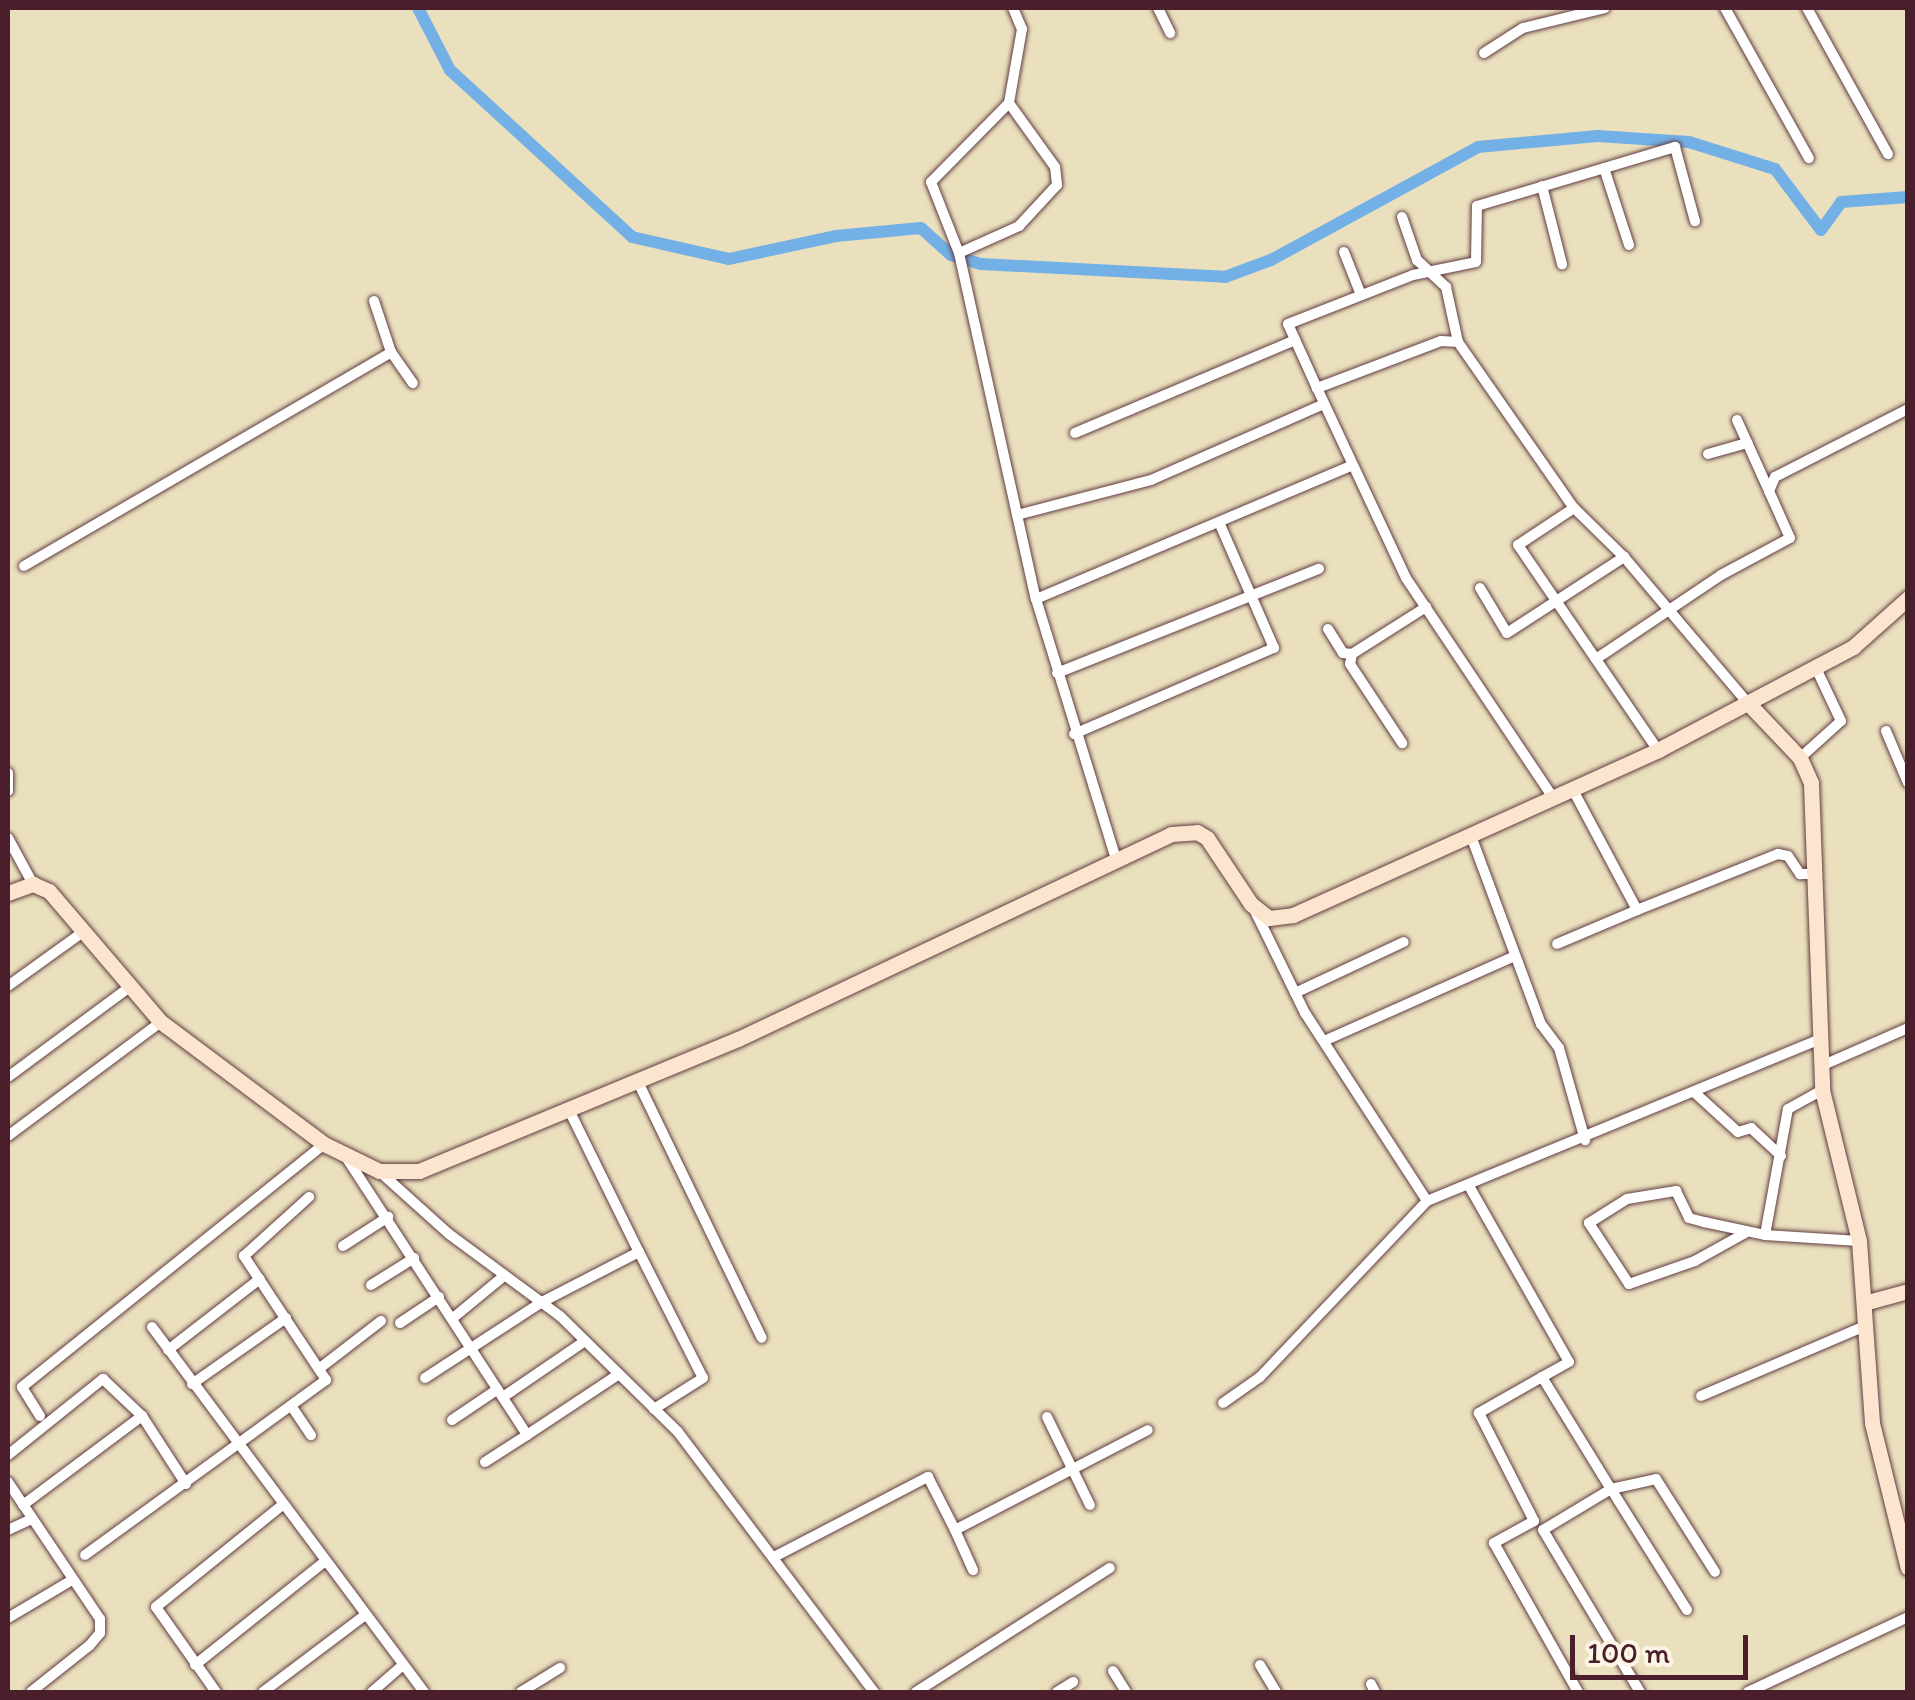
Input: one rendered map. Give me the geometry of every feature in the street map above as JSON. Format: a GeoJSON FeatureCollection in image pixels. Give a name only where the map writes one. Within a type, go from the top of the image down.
{"type":"FeatureCollection","features":[{"type":"Feature","properties":{"kind":"main road"},"geometry":{"type":"LineString","coordinates":[[8,894],[33,884],[49,891],[80,934],[160,1022],[324,1144],[379,1171],[438,1166],[638,1082],[1171,834],[1197,832],[1216,848],[1251,904],[1269,918],[1293,915],[1658,750],[1853,647],[1908,598]]}},
{"type":"Feature","properties":{"kind":"main road"},"geometry":{"type":"LineString","coordinates":[[1748,702],[1800,758],[1811,783],[1822,1090],[1859,1241],[1872,1423],[1908,1568]]}},
{"type":"Feature","properties":{"kind":"main road"},"geometry":{"type":"LineString","coordinates":[[1864,1303],[1908,1291]]}},
{"type":"Feature","properties":{"kind":"street"},"geometry":{"type":"LineString","coordinates":[[1014,8],[1022,29],[1010,103],[931,182],[959,253],[1036,599],[1074,734],[1116,859]]}},
{"type":"Feature","properties":{"kind":"street"},"geometry":{"type":"LineString","coordinates":[[1158,8],[1170,33]]}},
{"type":"Feature","properties":{"kind":"street"},"geometry":{"type":"LineString","coordinates":[[1484,53],[1523,28],[1604,8]]}},
{"type":"Feature","properties":{"kind":"street"},"geometry":{"type":"LineString","coordinates":[[1726,8],[1809,158]]}},
{"type":"Feature","properties":{"kind":"street"},"geometry":{"type":"LineString","coordinates":[[1807,8],[1888,154]]}},
{"type":"Feature","properties":{"kind":"street"},"geometry":{"type":"LineString","coordinates":[[959,253],[1019,226],[1057,185],[1056,167],[1010,103]]}},
{"type":"Feature","properties":{"kind":"street"},"geometry":{"type":"LineString","coordinates":[[1554,799],[1426,607],[1351,466],[1288,324],[1361,295],[1476,262],[1477,206],[1674,147],[1695,221]]}},
{"type":"Feature","properties":{"kind":"street"},"geometry":{"type":"LineString","coordinates":[[1604,168],[1629,245]]}},
{"type":"Feature","properties":{"kind":"street"},"geometry":{"type":"LineString","coordinates":[[1542,186],[1562,264]]}},
{"type":"Feature","properties":{"kind":"street"},"geometry":{"type":"LineString","coordinates":[[1402,217],[1417,260],[1446,287],[1458,342],[1574,508],[1624,557],[1748,702]]}},
{"type":"Feature","properties":{"kind":"street"},"geometry":{"type":"LineString","coordinates":[[1344,252],[1361,295]]}},
{"type":"Feature","properties":{"kind":"street"},"geometry":{"type":"LineString","coordinates":[[374,300],[391,352],[413,383]]}},
{"type":"Feature","properties":{"kind":"street"},"geometry":{"type":"LineString","coordinates":[[1075,434],[1295,340]]}},
{"type":"Feature","properties":{"kind":"street"},"geometry":{"type":"LineString","coordinates":[[1317,388],[1441,341],[1458,342]]}},
{"type":"Feature","properties":{"kind":"street"},"geometry":{"type":"LineString","coordinates":[[24,566],[391,352]]}},
{"type":"Feature","properties":{"kind":"street"},"geometry":{"type":"LineString","coordinates":[[1017,515],[1152,480],[1324,404]]}},
{"type":"Feature","properties":{"kind":"street"},"geometry":{"type":"LineString","coordinates":[[1769,492],[1776,478],[1908,409]]}},
{"type":"Feature","properties":{"kind":"street"},"geometry":{"type":"LineString","coordinates":[[1596,659],[1790,538],[1737,420]]}},
{"type":"Feature","properties":{"kind":"street"},"geometry":{"type":"LineString","coordinates":[[1708,454],[1748,444]]}},
{"type":"Feature","properties":{"kind":"street"},"geometry":{"type":"LineString","coordinates":[[1036,599],[1351,466]]}},
{"type":"Feature","properties":{"kind":"street"},"geometry":{"type":"LineString","coordinates":[[1574,508],[1518,545],[1658,750]]}},
{"type":"Feature","properties":{"kind":"street"},"geometry":{"type":"LineString","coordinates":[[1074,734],[1274,648],[1219,522]]}},
{"type":"Feature","properties":{"kind":"street"},"geometry":{"type":"LineString","coordinates":[[1480,588],[1508,633],[1624,557]]}},
{"type":"Feature","properties":{"kind":"street"},"geometry":{"type":"LineString","coordinates":[[1057,674],[1319,569]]}},
{"type":"Feature","properties":{"kind":"street"},"geometry":{"type":"LineString","coordinates":[[1328,629],[1343,653],[1352,654],[1426,607]]}},
{"type":"Feature","properties":{"kind":"street"},"geometry":{"type":"LineString","coordinates":[[1352,654],[1350,664],[1402,743]]}},
{"type":"Feature","properties":{"kind":"street"},"geometry":{"type":"LineString","coordinates":[[1800,758],[1841,721],[1815,666]]}},
{"type":"Feature","properties":{"kind":"street"},"geometry":{"type":"LineString","coordinates":[[1886,731],[1908,783]]}},
{"type":"Feature","properties":{"kind":"street"},"geometry":{"type":"LineString","coordinates":[[8,774],[8,790]]}},
{"type":"Feature","properties":{"kind":"street"},"geometry":{"type":"LineString","coordinates":[[1573,790],[1637,910]]}},
{"type":"Feature","properties":{"kind":"street"},"geometry":{"type":"LineString","coordinates":[[1471,836],[1541,1024],[1559,1048],[1584,1140]]}},
{"type":"Feature","properties":{"kind":"street"},"geometry":{"type":"LineString","coordinates":[[8,838],[33,884]]}},
{"type":"Feature","properties":{"kind":"street"},"geometry":{"type":"LineString","coordinates":[[1557,944],[1778,854],[1788,856],[1800,874],[1817,874]]}},
{"type":"Feature","properties":{"kind":"street"},"geometry":{"type":"LineString","coordinates":[[1251,904],[1295,993],[1427,1201]]}},
{"type":"Feature","properties":{"kind":"street"},"geometry":{"type":"LineString","coordinates":[[8,986],[80,934]]}},
{"type":"Feature","properties":{"kind":"street"},"geometry":{"type":"LineString","coordinates":[[1295,993],[1404,942]]}},
{"type":"Feature","properties":{"kind":"street"},"geometry":{"type":"LineString","coordinates":[[1324,1040],[1515,956]]}},
{"type":"Feature","properties":{"kind":"street"},"geometry":{"type":"LineString","coordinates":[[8,1077],[127,988]]}},
{"type":"Feature","properties":{"kind":"street"},"geometry":{"type":"LineString","coordinates":[[8,1136],[160,1022]]}},
{"type":"Feature","properties":{"kind":"street"},"geometry":{"type":"LineString","coordinates":[[1821,1066],[1908,1028]]}},
{"type":"Feature","properties":{"kind":"street"},"geometry":{"type":"LineString","coordinates":[[1223,1402],[1260,1378],[1427,1201],[1584,1140],[1821,1039]]}},
{"type":"Feature","properties":{"kind":"street"},"geometry":{"type":"LineString","coordinates":[[638,1082],[762,1338]]}},
{"type":"Feature","properties":{"kind":"street"},"geometry":{"type":"LineString","coordinates":[[1765,1235],[1788,1109],[1822,1090]]}},
{"type":"Feature","properties":{"kind":"street"},"geometry":{"type":"LineString","coordinates":[[1694,1092],[1738,1132],[1751,1128],[1781,1156]]}},
{"type":"Feature","properties":{"kind":"street"},"geometry":{"type":"LineString","coordinates":[[569,1110],[703,1378],[654,1409]]}},
{"type":"Feature","properties":{"kind":"street"},"geometry":{"type":"LineString","coordinates":[[40,1416],[22,1387],[324,1144]]}},
{"type":"Feature","properties":{"kind":"street"},"geometry":{"type":"LineString","coordinates":[[345,1157],[528,1435]]}},
{"type":"Feature","properties":{"kind":"street"},"geometry":{"type":"LineString","coordinates":[[379,1171],[542,1302],[654,1409],[774,1557],[874,1692]]}},
{"type":"Feature","properties":{"kind":"street"},"geometry":{"type":"LineString","coordinates":[[1469,1186],[1569,1362],[1479,1413],[1534,1521],[1640,1692]]}},
{"type":"Feature","properties":{"kind":"street"},"geometry":{"type":"LineString","coordinates":[[1747,1232],[1696,1260],[1629,1284],[1589,1223],[1626,1199],[1676,1191],[1689,1218],[1765,1235],[1859,1241]]}},
{"type":"Feature","properties":{"kind":"street"},"geometry":{"type":"LineString","coordinates":[[85,1555],[238,1449],[326,1380],[244,1256],[309,1197]]}},
{"type":"Feature","properties":{"kind":"street"},"geometry":{"type":"LineString","coordinates":[[343,1246],[388,1217]]}},
{"type":"Feature","properties":{"kind":"street"},"geometry":{"type":"LineString","coordinates":[[425,1378],[542,1302],[639,1252]]}},
{"type":"Feature","properties":{"kind":"street"},"geometry":{"type":"LineString","coordinates":[[371,1285],[414,1258]]}},
{"type":"Feature","properties":{"kind":"street"},"geometry":{"type":"LineString","coordinates":[[452,1318],[505,1275]]}},
{"type":"Feature","properties":{"kind":"street"},"geometry":{"type":"LineString","coordinates":[[168,1350],[260,1280]]}},
{"type":"Feature","properties":{"kind":"street"},"geometry":{"type":"LineString","coordinates":[[400,1323],[439,1297]]}},
{"type":"Feature","properties":{"kind":"street"},"geometry":{"type":"LineString","coordinates":[[192,1384],[286,1318]]}},
{"type":"Feature","properties":{"kind":"street"},"geometry":{"type":"LineString","coordinates":[[320,1368],[380,1321]]}},
{"type":"Feature","properties":{"kind":"street"},"geometry":{"type":"LineString","coordinates":[[1701,1396],[1865,1326]]}},
{"type":"Feature","properties":{"kind":"street"},"geometry":{"type":"LineString","coordinates":[[152,1327],[238,1449],[424,1692]]}},
{"type":"Feature","properties":{"kind":"street"},"geometry":{"type":"LineString","coordinates":[[452,1420],[586,1341]]}},
{"type":"Feature","properties":{"kind":"street"},"geometry":{"type":"LineString","coordinates":[[485,1462],[620,1374]]}},
{"type":"Feature","properties":{"kind":"street"},"geometry":{"type":"LineString","coordinates":[[1542,1377],[1686,1610]]}},
{"type":"Feature","properties":{"kind":"street"},"geometry":{"type":"LineString","coordinates":[[8,1455],[103,1379],[142,1416],[186,1484]]}},
{"type":"Feature","properties":{"kind":"street"},"geometry":{"type":"LineString","coordinates":[[292,1406],[312,1435]]}},
{"type":"Feature","properties":{"kind":"street"},"geometry":{"type":"LineString","coordinates":[[22,1505],[142,1416]]}},
{"type":"Feature","properties":{"kind":"street"},"geometry":{"type":"LineString","coordinates":[[1046,1416],[1090,1505]]}},
{"type":"Feature","properties":{"kind":"street"},"geometry":{"type":"LineString","coordinates":[[955,1530],[1148,1430]]}},
{"type":"Feature","properties":{"kind":"street"},"geometry":{"type":"LineString","coordinates":[[774,1557],[928,1477],[974,1570]]}},
{"type":"Feature","properties":{"kind":"street"},"geometry":{"type":"LineString","coordinates":[[1543,1530],[1611,1489],[1656,1480],[1715,1572]]}},
{"type":"Feature","properties":{"kind":"street"},"geometry":{"type":"LineString","coordinates":[[8,1482],[100,1619],[100,1633],[30,1692]]}},
{"type":"Feature","properties":{"kind":"street"},"geometry":{"type":"LineString","coordinates":[[216,1692],[156,1607],[281,1506]]}},
{"type":"Feature","properties":{"kind":"street"},"geometry":{"type":"LineString","coordinates":[[8,1530],[32,1518]]}},
{"type":"Feature","properties":{"kind":"street"},"geometry":{"type":"LineString","coordinates":[[1534,1521],[1494,1543],[1578,1692]]}},
{"type":"Feature","properties":{"kind":"street"},"geometry":{"type":"LineString","coordinates":[[195,1665],[324,1562]]}},
{"type":"Feature","properties":{"kind":"street"},"geometry":{"type":"LineString","coordinates":[[916,1692],[1110,1568]]}},
{"type":"Feature","properties":{"kind":"street"},"geometry":{"type":"LineString","coordinates":[[8,1618],[72,1580]]}},
{"type":"Feature","properties":{"kind":"street"},"geometry":{"type":"LineString","coordinates":[[263,1692],[365,1615]]}},
{"type":"Feature","properties":{"kind":"street"},"geometry":{"type":"LineString","coordinates":[[1748,1692],[1908,1617]]}},
{"type":"Feature","properties":{"kind":"street"},"geometry":{"type":"LineString","coordinates":[[372,1692],[403,1665]]}},
{"type":"Feature","properties":{"kind":"street"},"geometry":{"type":"LineString","coordinates":[[1260,1665],[1276,1692]]}},
{"type":"Feature","properties":{"kind":"street"},"geometry":{"type":"LineString","coordinates":[[521,1692],[560,1668]]}},
{"type":"Feature","properties":{"kind":"street"},"geometry":{"type":"LineString","coordinates":[[1113,1671],[1126,1692]]}},
{"type":"Feature","properties":{"kind":"street"},"geometry":{"type":"LineString","coordinates":[[1057,1692],[1073,1682]]}},
{"type":"Feature","properties":{"kind":"waterway"},"geometry":{"type":"LineString","coordinates":[[418,8],[450,70],[632,237],[729,259],[836,236],[921,228],[951,255],[981,264],[1225,277],[1271,260],[1478,147],[1597,136],[1689,142],[1775,169],[1821,230],[1841,202],[1908,197]]}}]}
